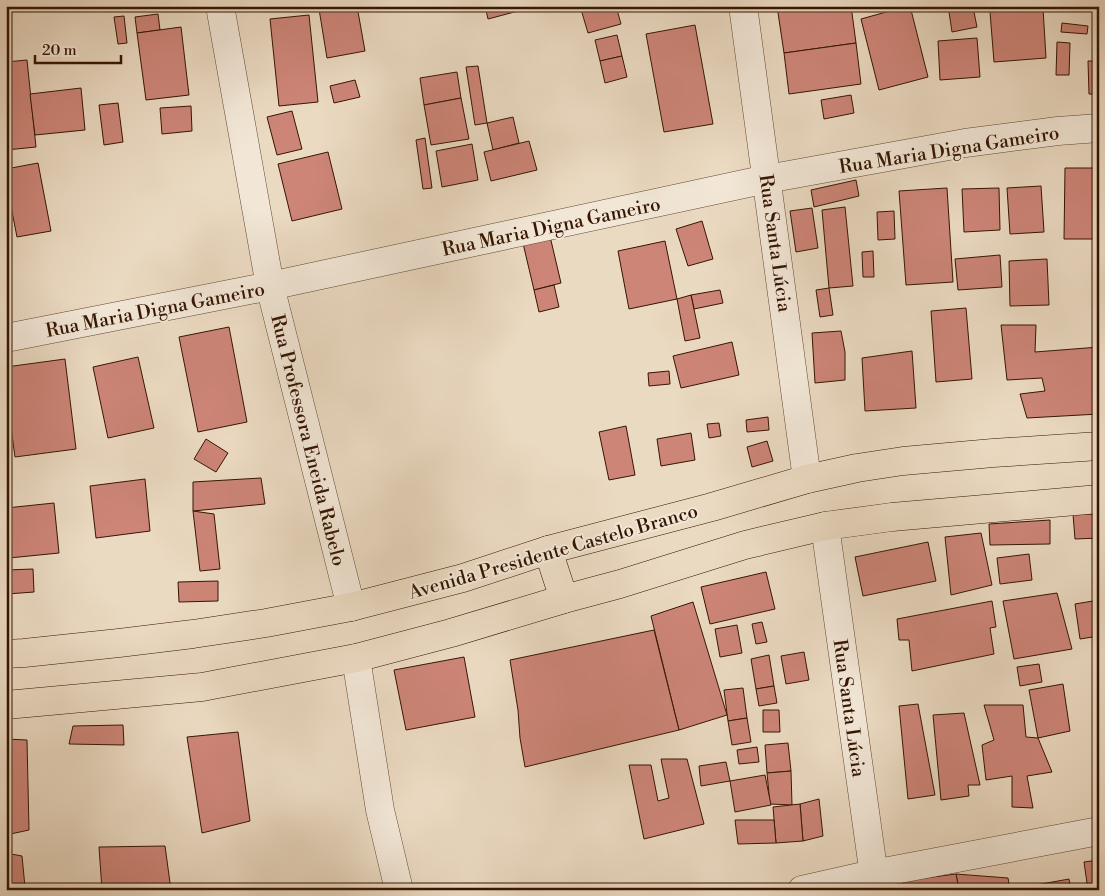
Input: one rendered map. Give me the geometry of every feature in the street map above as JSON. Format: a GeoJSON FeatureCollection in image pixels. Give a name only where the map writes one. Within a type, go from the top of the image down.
{"type":"FeatureCollection","features":[{"type":"Feature","properties":{"kind":"main road","name":"Avenida Presidente Castelo Branco"},"geometry":{"type":"LineString","coordinates":[[6,654],[119,644],[193,634],[351,607],[463,578],[548,550],[807,479],[857,468],[903,461],[1099,446]]}},
{"type":"Feature","properties":{"kind":"main road"},"geometry":{"type":"LineString","coordinates":[[6,705],[202,687],[356,658],[451,633],[620,584],[745,545],[825,526],[892,517],[1099,499]]}},
{"type":"Feature","properties":{"kind":"main road"},"geometry":{"type":"LineString","coordinates":[[548,550],[564,599]]}},
{"type":"Feature","properties":{"kind":"street","name":"Rua Professora Eneida Rabelo"},"geometry":{"type":"LineString","coordinates":[[220,6],[270,286],[351,607]]}},
{"type":"Feature","properties":{"kind":"street","name":"Rua Santa Lúcia"},"geometry":{"type":"LineString","coordinates":[[743,6],[807,479]]}},
{"type":"Feature","properties":{"kind":"street","name":"Rua Maria Digna Gameiro"},"geometry":{"type":"LineString","coordinates":[[6,338],[270,286],[767,179],[965,143],[1058,131],[1099,128]]}},
{"type":"Feature","properties":{"kind":"street","name":"Rua Santa Lúcia"},"geometry":{"type":"LineString","coordinates":[[825,526],[875,882]]}},
{"type":"Feature","properties":{"kind":"street"},"geometry":{"type":"LineString","coordinates":[[356,658],[380,810],[399,890]]}},
{"type":"Feature","properties":{"kind":"street"},"geometry":{"type":"LineString","coordinates":[[802,890],[875,882],[1099,830]]}},
{"type":"Feature","properties":{"kind":"building"},"geometry":{"type":"Polygon","coordinates":[[[332,6],[357,6],[365,51],[327,58],[319,9],[332,6]]]}},
{"type":"Feature","properties":{"kind":"building"},"geometry":{"type":"Polygon","coordinates":[[[485,6],[537,6],[488,19],[485,6]]]}},
{"type":"Feature","properties":{"kind":"building"},"geometry":{"type":"Polygon","coordinates":[[[580,6],[616,6],[621,24],[588,33],[580,6]]]}},
{"type":"Feature","properties":{"kind":"building"},"geometry":{"type":"Polygon","coordinates":[[[777,6],[851,6],[856,43],[784,53],[777,6]]]}},
{"type":"Feature","properties":{"kind":"building"},"geometry":{"type":"Polygon","coordinates":[[[910,6],[928,77],[879,90],[861,19],[910,6]]]}},
{"type":"Feature","properties":{"kind":"building"},"geometry":{"type":"Polygon","coordinates":[[[973,7],[977,27],[952,32],[949,12],[973,7]]]}},
{"type":"Feature","properties":{"kind":"building"},"geometry":{"type":"Polygon","coordinates":[[[1043,8],[1046,58],[994,62],[990,12],[1043,8]]]}},
{"type":"Feature","properties":{"kind":"building"},"geometry":{"type":"Polygon","coordinates":[[[158,14],[160,30],[137,33],[135,17],[158,14]]]}},
{"type":"Feature","properties":{"kind":"building"},"geometry":{"type":"Polygon","coordinates":[[[309,15],[318,102],[279,106],[270,19],[309,15]]]}},
{"type":"Feature","properties":{"kind":"building"},"geometry":{"type":"Polygon","coordinates":[[[124,16],[127,43],[118,44],[114,17],[124,16]]]}},
{"type":"Feature","properties":{"kind":"building"},"geometry":{"type":"Polygon","coordinates":[[[1062,23],[1088,26],[1087,34],[1061,32],[1062,23]]]}},
{"type":"Feature","properties":{"kind":"building"},"geometry":{"type":"Polygon","coordinates":[[[695,25],[713,124],[664,132],[646,34],[695,25]]]}},
{"type":"Feature","properties":{"kind":"building"},"geometry":{"type":"Polygon","coordinates":[[[181,27],[189,95],[146,100],[137,33],[181,27]]]}},
{"type":"Feature","properties":{"kind":"building"},"geometry":{"type":"Polygon","coordinates":[[[617,35],[622,56],[600,61],[595,40],[617,35]]]}},
{"type":"Feature","properties":{"kind":"building"},"geometry":{"type":"Polygon","coordinates":[[[977,38],[980,77],[940,80],[938,41],[977,38]]]}},
{"type":"Feature","properties":{"kind":"building"},"geometry":{"type":"Polygon","coordinates":[[[1057,42],[1070,43],[1069,75],[1056,75],[1057,42]]]}},
{"type":"Feature","properties":{"kind":"building"},"geometry":{"type":"Polygon","coordinates":[[[856,43],[861,84],[789,94],[784,53],[856,43]]]}},
{"type":"Feature","properties":{"kind":"building"},"geometry":{"type":"Polygon","coordinates":[[[622,56],[627,77],[605,83],[600,61],[622,56]]]}},
{"type":"Feature","properties":{"kind":"building"},"geometry":{"type":"Polygon","coordinates":[[[27,60],[36,147],[6,150],[6,62],[27,60]]]}},
{"type":"Feature","properties":{"kind":"building"},"geometry":{"type":"Polygon","coordinates":[[[1088,61],[1099,61],[1099,94],[1089,94],[1088,61]]]}},
{"type":"Feature","properties":{"kind":"building"},"geometry":{"type":"Polygon","coordinates":[[[478,66],[487,123],[475,125],[466,67],[478,66]]]}},
{"type":"Feature","properties":{"kind":"building"},"geometry":{"type":"Polygon","coordinates":[[[457,72],[461,98],[424,105],[420,78],[457,72]]]}},
{"type":"Feature","properties":{"kind":"building"},"geometry":{"type":"Polygon","coordinates":[[[355,80],[360,97],[334,103],[330,86],[355,80]]]}},
{"type":"Feature","properties":{"kind":"building"},"geometry":{"type":"Polygon","coordinates":[[[81,88],[85,130],[35,135],[30,94],[81,88]]]}},
{"type":"Feature","properties":{"kind":"building"},"geometry":{"type":"Polygon","coordinates":[[[851,95],[854,113],[824,119],[821,100],[851,95]]]}},
{"type":"Feature","properties":{"kind":"building"},"geometry":{"type":"Polygon","coordinates":[[[461,98],[469,139],[431,145],[424,105],[461,98]]]}},
{"type":"Feature","properties":{"kind":"building"},"geometry":{"type":"Polygon","coordinates":[[[118,103],[123,142],[104,145],[99,105],[118,103]]]}},
{"type":"Feature","properties":{"kind":"building"},"geometry":{"type":"Polygon","coordinates":[[[191,106],[192,131],[162,134],[160,108],[191,106]]]}},
{"type":"Feature","properties":{"kind":"building"},"geometry":{"type":"Polygon","coordinates":[[[292,111],[302,149],[277,155],[267,117],[292,111]]]}},
{"type":"Feature","properties":{"kind":"building"},"geometry":{"type":"Polygon","coordinates":[[[513,117],[519,143],[493,150],[487,123],[513,117]]]}},
{"type":"Feature","properties":{"kind":"building"},"geometry":{"type":"Polygon","coordinates":[[[425,138],[432,188],[423,189],[416,140],[425,138]]]}},
{"type":"Feature","properties":{"kind":"building"},"geometry":{"type":"Polygon","coordinates":[[[529,141],[537,170],[491,181],[484,152],[529,141]]]}},
{"type":"Feature","properties":{"kind":"building"},"geometry":{"type":"Polygon","coordinates":[[[472,144],[478,180],[442,187],[436,151],[472,144]]]}},
{"type":"Feature","properties":{"kind":"building"},"geometry":{"type":"Polygon","coordinates":[[[328,152],[342,209],[292,221],[278,164],[328,152]]]}},
{"type":"Feature","properties":{"kind":"building"},"geometry":{"type":"Polygon","coordinates":[[[38,163],[51,231],[17,237],[6,181],[6,169],[38,163]]]}},
{"type":"Feature","properties":{"kind":"building"},"geometry":{"type":"Polygon","coordinates":[[[1065,168],[1099,168],[1099,239],[1064,239],[1065,168]]]}},
{"type":"Feature","properties":{"kind":"building"},"geometry":{"type":"Polygon","coordinates":[[[856,180],[859,196],[814,207],[811,190],[856,180]]]}},
{"type":"Feature","properties":{"kind":"building"},"geometry":{"type":"Polygon","coordinates":[[[1041,186],[1044,232],[1010,234],[1007,188],[1041,186]]]}},
{"type":"Feature","properties":{"kind":"building"},"geometry":{"type":"Polygon","coordinates":[[[947,188],[953,282],[906,285],[899,191],[947,188]]]}},
{"type":"Feature","properties":{"kind":"building"},"geometry":{"type":"Polygon","coordinates":[[[999,188],[1000,230],[964,232],[962,189],[999,188]]]}},
{"type":"Feature","properties":{"kind":"building"},"geometry":{"type":"Polygon","coordinates":[[[845,207],[853,286],[829,288],[822,210],[845,207]]]}},
{"type":"Feature","properties":{"kind":"building"},"geometry":{"type":"Polygon","coordinates":[[[812,208],[818,248],[796,252],[790,211],[812,208]]]}},
{"type":"Feature","properties":{"kind":"building"},"geometry":{"type":"Polygon","coordinates":[[[894,211],[895,239],[878,240],[877,212],[894,211]]]}},
{"type":"Feature","properties":{"kind":"building"},"geometry":{"type":"Polygon","coordinates":[[[702,221],[713,259],[688,266],[676,229],[702,221]]]}},
{"type":"Feature","properties":{"kind":"building"},"geometry":{"type":"Polygon","coordinates":[[[549,232],[561,283],[534,290],[522,239],[549,232]]]}},
{"type":"Feature","properties":{"kind":"building"},"geometry":{"type":"Polygon","coordinates":[[[665,241],[677,299],[629,309],[618,251],[665,241]]]}},
{"type":"Feature","properties":{"kind":"building"},"geometry":{"type":"Polygon","coordinates":[[[873,251],[874,277],[863,277],[862,252],[873,251]]]}},
{"type":"Feature","properties":{"kind":"building"},"geometry":{"type":"Polygon","coordinates":[[[1000,255],[1002,287],[958,290],[955,259],[1000,255]]]}},
{"type":"Feature","properties":{"kind":"building"},"geometry":{"type":"Polygon","coordinates":[[[1047,259],[1049,305],[1010,306],[1009,261],[1047,259]]]}},
{"type":"Feature","properties":{"kind":"building"},"geometry":{"type":"Polygon","coordinates":[[[554,285],[559,307],[539,312],[534,290],[554,285]]]}},
{"type":"Feature","properties":{"kind":"building"},"geometry":{"type":"Polygon","coordinates":[[[829,288],[833,315],[820,317],[816,290],[829,288]]]}},
{"type":"Feature","properties":{"kind":"building"},"geometry":{"type":"Polygon","coordinates":[[[720,290],[723,303],[694,309],[691,295],[720,290]]]}},
{"type":"Feature","properties":{"kind":"building"},"geometry":{"type":"Polygon","coordinates":[[[691,295],[700,338],[685,341],[677,299],[691,295]]]}},
{"type":"Feature","properties":{"kind":"building"},"geometry":{"type":"Polygon","coordinates":[[[966,308],[972,379],[936,382],[931,311],[966,308]]]}},
{"type":"Feature","properties":{"kind":"building"},"geometry":{"type":"Polygon","coordinates":[[[1001,325],[1036,325],[1035,352],[1099,347],[1099,414],[1027,418],[1020,394],[1045,391],[1042,378],[1007,380],[1001,325]]]}},
{"type":"Feature","properties":{"kind":"building"},"geometry":{"type":"Polygon","coordinates":[[[229,327],[247,422],[198,432],[179,337],[229,327]]]}},
{"type":"Feature","properties":{"kind":"building"},"geometry":{"type":"Polygon","coordinates":[[[841,331],[845,352],[845,380],[815,383],[812,333],[841,331]]]}},
{"type":"Feature","properties":{"kind":"building"},"geometry":{"type":"Polygon","coordinates":[[[732,342],[739,375],[681,388],[673,356],[732,342]]]}},
{"type":"Feature","properties":{"kind":"building"},"geometry":{"type":"Polygon","coordinates":[[[912,351],[916,408],[865,411],[862,358],[912,351]]]}},
{"type":"Feature","properties":{"kind":"building"},"geometry":{"type":"Polygon","coordinates":[[[138,357],[154,428],[108,438],[93,367],[138,357]]]}},
{"type":"Feature","properties":{"kind":"building"},"geometry":{"type":"Polygon","coordinates":[[[65,359],[76,449],[15,457],[6,391],[6,367],[65,359]]]}},
{"type":"Feature","properties":{"kind":"building"},"geometry":{"type":"Polygon","coordinates":[[[669,371],[670,384],[649,386],[648,373],[669,371]]]}},
{"type":"Feature","properties":{"kind":"building"},"geometry":{"type":"Polygon","coordinates":[[[768,417],[769,430],[747,432],[746,420],[768,417]]]}},
{"type":"Feature","properties":{"kind":"building"},"geometry":{"type":"Polygon","coordinates":[[[719,423],[721,436],[709,438],[707,424],[719,423]]]}},
{"type":"Feature","properties":{"kind":"building"},"geometry":{"type":"Polygon","coordinates":[[[626,426],[635,475],[609,480],[599,432],[626,426]]]}},
{"type":"Feature","properties":{"kind":"building"},"geometry":{"type":"Polygon","coordinates":[[[691,433],[695,460],[661,466],[657,439],[691,433]]]}},
{"type":"Feature","properties":{"kind":"building"},"geometry":{"type":"Polygon","coordinates":[[[206,439],[228,453],[216,472],[194,459],[206,439]]]}},
{"type":"Feature","properties":{"kind":"building"},"geometry":{"type":"Polygon","coordinates":[[[767,441],[773,461],[752,467],[747,447],[767,441]]]}},
{"type":"Feature","properties":{"kind":"building"},"geometry":{"type":"Polygon","coordinates":[[[261,478],[265,504],[193,511],[193,482],[261,478]]]}},
{"type":"Feature","properties":{"kind":"building"},"geometry":{"type":"Polygon","coordinates":[[[145,479],[150,531],[96,538],[90,486],[145,479]]]}},
{"type":"Feature","properties":{"kind":"building"},"geometry":{"type":"Polygon","coordinates":[[[54,503],[59,553],[9,558],[6,508],[54,503]]]}},
{"type":"Feature","properties":{"kind":"building"},"geometry":{"type":"Polygon","coordinates":[[[193,511],[214,514],[220,569],[200,571],[193,511]]]}},
{"type":"Feature","properties":{"kind":"building"},"geometry":{"type":"Polygon","coordinates":[[[1073,514],[1099,514],[1099,538],[1075,539],[1073,514]]]}},
{"type":"Feature","properties":{"kind":"building"},"geometry":{"type":"Polygon","coordinates":[[[1050,520],[1050,544],[990,545],[989,524],[1050,520]]]}},
{"type":"Feature","properties":{"kind":"building"},"geometry":{"type":"Polygon","coordinates":[[[981,533],[992,585],[951,595],[945,537],[981,533]]]}},
{"type":"Feature","properties":{"kind":"building"},"geometry":{"type":"Polygon","coordinates":[[[928,542],[936,581],[863,596],[855,557],[928,542]]]}},
{"type":"Feature","properties":{"kind":"building"},"geometry":{"type":"Polygon","coordinates":[[[1029,554],[1032,580],[1000,584],[997,558],[1029,554]]]}},
{"type":"Feature","properties":{"kind":"building"},"geometry":{"type":"Polygon","coordinates":[[[33,569],[34,592],[7,594],[6,570],[33,569]]]}},
{"type":"Feature","properties":{"kind":"building"},"geometry":{"type":"Polygon","coordinates":[[[766,572],[775,609],[710,624],[701,587],[766,572]]]}},
{"type":"Feature","properties":{"kind":"building"},"geometry":{"type":"Polygon","coordinates":[[[218,581],[218,601],[179,602],[178,582],[218,581]]]}},
{"type":"Feature","properties":{"kind":"building"},"geometry":{"type":"Polygon","coordinates":[[[1057,593],[1072,649],[1014,659],[1003,601],[1057,593]]]}},
{"type":"Feature","properties":{"kind":"building"},"geometry":{"type":"Polygon","coordinates":[[[1099,600],[1099,636],[1080,639],[1075,604],[1099,600]]]}},
{"type":"Feature","properties":{"kind":"building"},"geometry":{"type":"Polygon","coordinates":[[[992,601],[996,627],[990,628],[994,654],[912,671],[909,640],[899,640],[897,619],[992,601]]]}},
{"type":"Feature","properties":{"kind":"building"},"geometry":{"type":"Polygon","coordinates":[[[693,602],[727,715],[679,730],[651,616],[693,602]]]}},
{"type":"Feature","properties":{"kind":"building"},"geometry":{"type":"Polygon","coordinates":[[[762,622],[767,642],[756,644],[752,624],[762,622]]]}},
{"type":"Feature","properties":{"kind":"building"},"geometry":{"type":"Polygon","coordinates":[[[737,625],[742,653],[720,657],[715,629],[737,625]]]}},
{"type":"Feature","properties":{"kind":"building"},"geometry":{"type":"Polygon","coordinates":[[[654,630],[679,730],[525,767],[510,660],[654,630]]]}},
{"type":"Feature","properties":{"kind":"building"},"geometry":{"type":"Polygon","coordinates":[[[804,652],[809,680],[786,684],[781,656],[804,652]]]}},
{"type":"Feature","properties":{"kind":"building"},"geometry":{"type":"Polygon","coordinates":[[[769,655],[774,686],[756,689],[751,659],[769,655]]]}},
{"type":"Feature","properties":{"kind":"building"},"geometry":{"type":"Polygon","coordinates":[[[464,657],[475,717],[406,730],[394,670],[464,657]]]}},
{"type":"Feature","properties":{"kind":"building"},"geometry":{"type":"Polygon","coordinates":[[[1039,664],[1042,682],[1020,686],[1017,667],[1039,664]]]}},
{"type":"Feature","properties":{"kind":"building"},"geometry":{"type":"Polygon","coordinates":[[[1063,684],[1070,731],[1038,738],[1029,690],[1063,684]]]}},
{"type":"Feature","properties":{"kind":"building"},"geometry":{"type":"Polygon","coordinates":[[[774,686],[777,703],[759,706],[756,689],[774,686]]]}},
{"type":"Feature","properties":{"kind":"building"},"geometry":{"type":"Polygon","coordinates":[[[743,688],[747,718],[728,721],[724,690],[743,688]]]}},
{"type":"Feature","properties":{"kind":"building"},"geometry":{"type":"Polygon","coordinates":[[[918,704],[935,795],[908,799],[899,706],[918,704]]]}},
{"type":"Feature","properties":{"kind":"building"},"geometry":{"type":"Polygon","coordinates":[[[984,705],[1023,705],[1026,737],[1038,738],[1052,772],[1027,776],[1033,808],[1012,807],[1012,776],[986,780],[982,745],[994,740],[984,705]]]}},
{"type":"Feature","properties":{"kind":"building"},"geometry":{"type":"Polygon","coordinates":[[[763,710],[779,710],[780,732],[763,732],[763,710]]]}},
{"type":"Feature","properties":{"kind":"building"},"geometry":{"type":"Polygon","coordinates":[[[964,713],[980,785],[968,785],[969,796],[941,800],[933,715],[964,713]]]}},
{"type":"Feature","properties":{"kind":"building"},"geometry":{"type":"Polygon","coordinates":[[[747,718],[751,742],[732,745],[728,721],[747,718]]]}},
{"type":"Feature","properties":{"kind":"building"},"geometry":{"type":"Polygon","coordinates":[[[123,725],[124,745],[69,744],[73,726],[123,725]]]}},
{"type":"Feature","properties":{"kind":"building"},"geometry":{"type":"Polygon","coordinates":[[[238,732],[250,821],[202,833],[187,737],[238,732]]]}},
{"type":"Feature","properties":{"kind":"building"},"geometry":{"type":"Polygon","coordinates":[[[6,739],[27,740],[29,830],[6,835],[6,739]]]}},
{"type":"Feature","properties":{"kind":"building"},"geometry":{"type":"Polygon","coordinates":[[[788,743],[791,771],[767,773],[765,745],[788,743]]]}},
{"type":"Feature","properties":{"kind":"building"},"geometry":{"type":"Polygon","coordinates":[[[757,747],[759,762],[739,764],[737,750],[757,747]]]}},
{"type":"Feature","properties":{"kind":"building"},"geometry":{"type":"Polygon","coordinates":[[[661,759],[687,759],[704,824],[644,839],[629,765],[651,765],[658,801],[669,798],[661,759]]]}},
{"type":"Feature","properties":{"kind":"building"},"geometry":{"type":"Polygon","coordinates":[[[726,762],[730,781],[701,786],[699,766],[726,762]]]}},
{"type":"Feature","properties":{"kind":"building"},"geometry":{"type":"Polygon","coordinates":[[[791,771],[792,805],[770,804],[767,773],[791,771]]]}},
{"type":"Feature","properties":{"kind":"building"},"geometry":{"type":"Polygon","coordinates":[[[765,775],[771,805],[735,812],[730,781],[765,775]]]}},
{"type":"Feature","properties":{"kind":"building"},"geometry":{"type":"Polygon","coordinates":[[[819,799],[823,836],[803,841],[800,804],[819,799]]]}},
{"type":"Feature","properties":{"kind":"building"},"geometry":{"type":"Polygon","coordinates":[[[800,804],[803,841],[776,843],[773,807],[800,804]]]}},
{"type":"Feature","properties":{"kind":"building"},"geometry":{"type":"Polygon","coordinates":[[[735,820],[774,820],[776,843],[738,844],[735,820]]]}},
{"type":"Feature","properties":{"kind":"building"},"geometry":{"type":"Polygon","coordinates":[[[165,846],[171,890],[102,890],[99,847],[165,846]]]}},
{"type":"Feature","properties":{"kind":"building"},"geometry":{"type":"Polygon","coordinates":[[[6,853],[22,856],[25,887],[6,887],[6,853]]]}},
{"type":"Feature","properties":{"kind":"building"},"geometry":{"type":"Polygon","coordinates":[[[1099,860],[1099,890],[1088,890],[1084,862],[1099,860]]]}},
{"type":"Feature","properties":{"kind":"building"},"geometry":{"type":"Polygon","coordinates":[[[956,874],[1008,878],[1010,890],[959,890],[956,874]]]}},
{"type":"Feature","properties":{"kind":"building"},"geometry":{"type":"Polygon","coordinates":[[[956,874],[959,890],[904,890],[902,881],[956,874]]]}},
{"type":"Feature","properties":{"kind":"building"},"geometry":{"type":"Polygon","coordinates":[[[1069,879],[1071,890],[1026,890],[1025,887],[1069,879]]]}}]}
